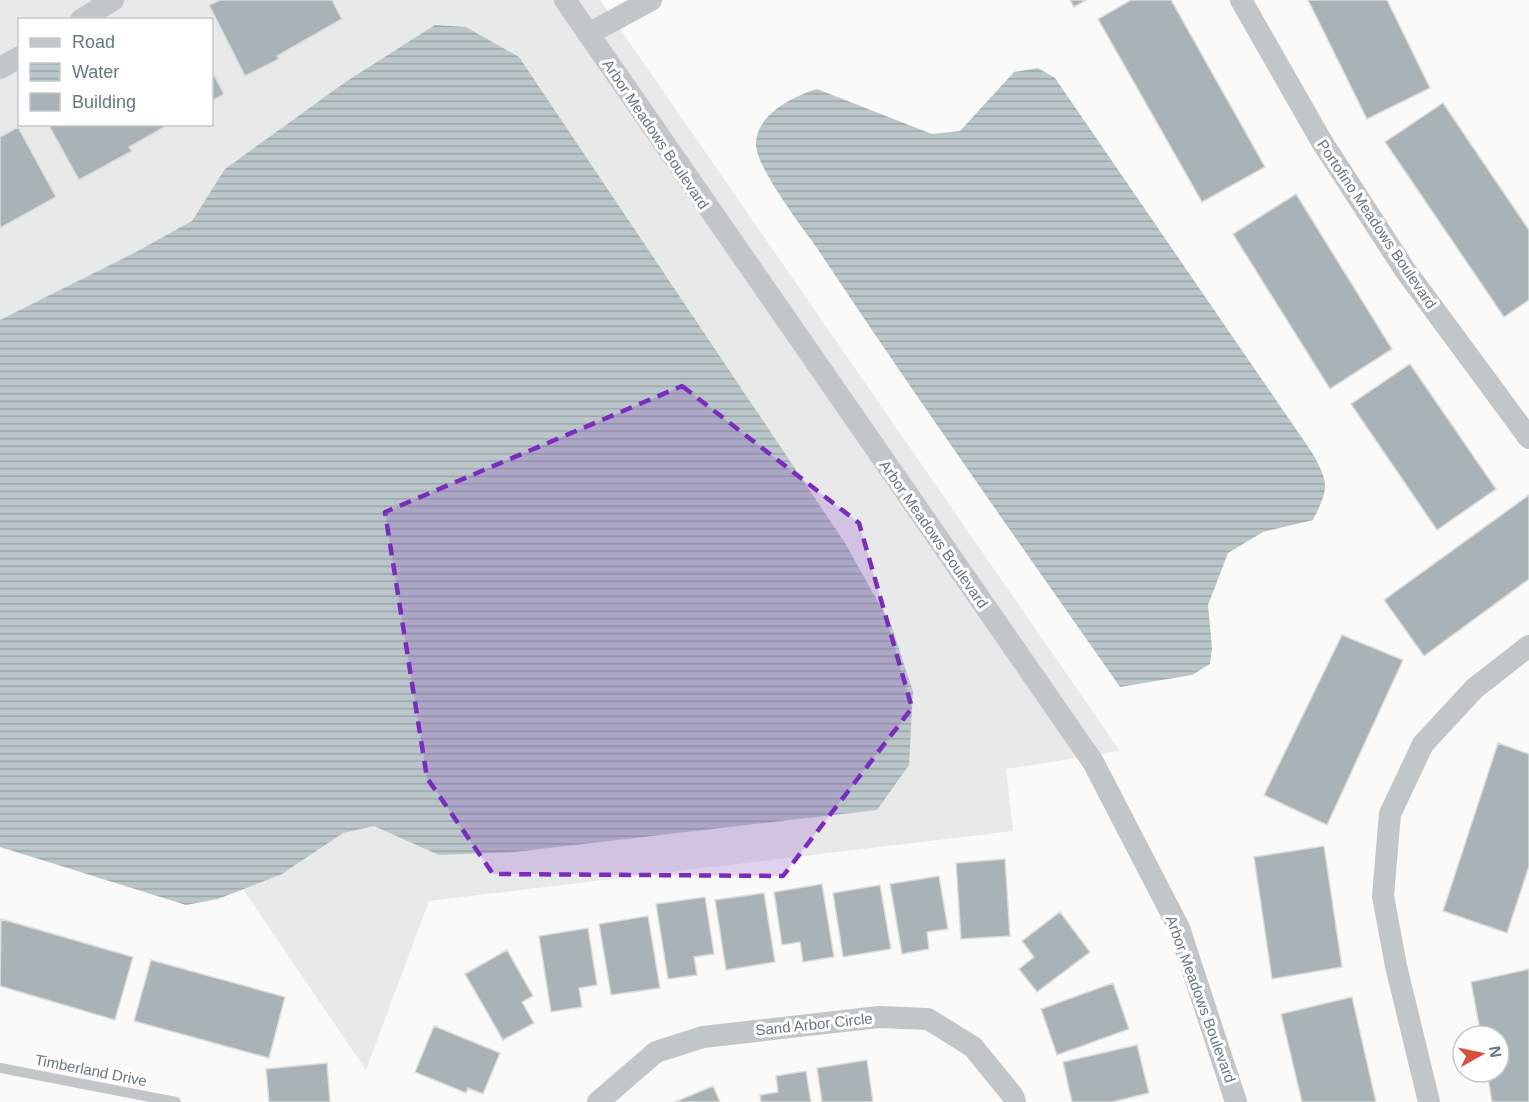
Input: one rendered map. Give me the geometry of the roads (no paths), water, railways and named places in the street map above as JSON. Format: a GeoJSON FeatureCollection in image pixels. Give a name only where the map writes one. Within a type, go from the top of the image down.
{"type":"FeatureCollection","features":[{"type":"Feature","properties":{"kind":"street"},"geometry":{"type":"LineString","coordinates":[[84,18],[113,0]]}},
{"type":"Feature","properties":{"kind":"street","name":"Arbor Meadows Boulevard"},"geometry":{"type":"LineString","coordinates":[[565,0],[1093,762],[1179,928],[1236,1102]]}},
{"type":"Feature","properties":{"kind":"street"},"geometry":{"type":"LineString","coordinates":[[588,34],[651,0]]}},
{"type":"Feature","properties":{"kind":"street","name":"Portofino Meadows Boulevard"},"geometry":{"type":"LineString","coordinates":[[1241,0],[1322,142],[1405,270],[1529,438]]}},
{"type":"Feature","properties":{"kind":"street"},"geometry":{"type":"LineString","coordinates":[[0,68],[18,58]]}},
{"type":"Feature","properties":{"kind":"street"},"geometry":{"type":"LineString","coordinates":[[1429,1102],[1396,966],[1383,896],[1390,814],[1423,744],[1474,688],[1529,646]]}},
{"type":"Feature","properties":{"kind":"street","name":"Sand Arbor Circle"},"geometry":{"type":"LineString","coordinates":[[598,1102],[656,1052],[703,1037],[879,1017],[928,1019],[973,1047],[1013,1096],[1015,1102]]}},
{"type":"Feature","properties":{"kind":"lane","name":"Timberland Drive"},"geometry":{"type":"LineString","coordinates":[[0,1068],[176,1102]]}},
{"type":"Feature","properties":{"kind":"water"},"geometry":{"type":"Polygon","coordinates":[[[435,25],[466,27],[519,57],[845,543],[892,627],[913,692],[909,765],[877,810],[515,852],[439,855],[374,826],[343,833],[282,874],[218,899],[186,905],[0,847],[0,320],[136,252],[192,221],[225,169],[347,81],[435,25]]]}},
{"type":"Feature","properties":{"kind":"water"},"geometry":{"type":"Polygon","coordinates":[[[1038,68],[1055,78],[1313,454],[1324,480],[1324,494],[1313,520],[1263,532],[1228,553],[1208,605],[1212,648],[1210,664],[1192,675],[1120,687],[791,212],[771,181],[758,153],[756,143],[758,133],[770,115],[798,96],[817,89],[932,134],[960,131],[1014,72],[1038,68]]]}}]}
